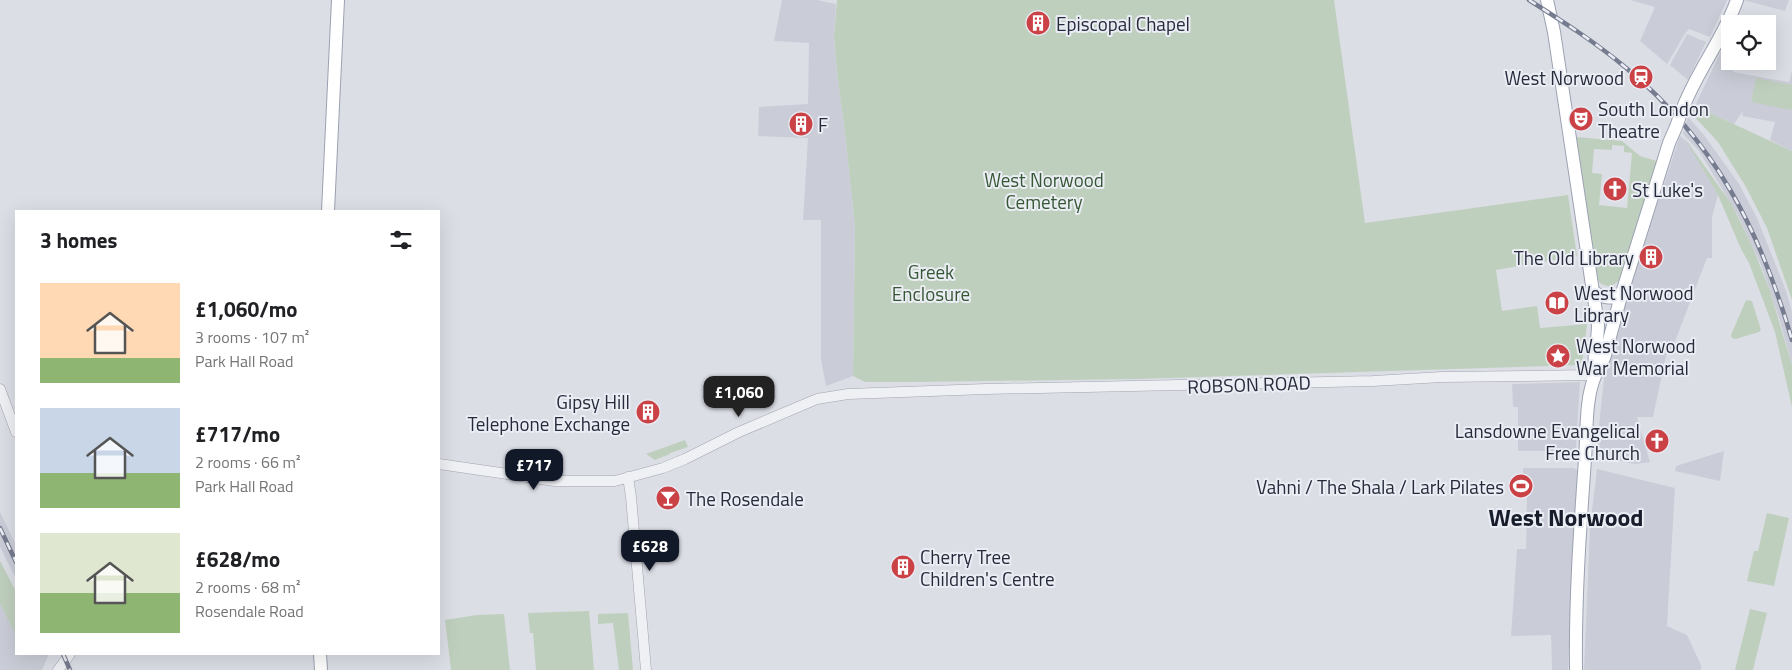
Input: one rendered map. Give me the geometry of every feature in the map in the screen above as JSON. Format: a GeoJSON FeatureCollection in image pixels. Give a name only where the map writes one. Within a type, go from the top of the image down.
{"type":"FeatureCollection","features":[{"type":"Feature","properties":{"kind":"main road"},"geometry":{"type":"LineString","coordinates":[[328,210],[338,0]]}},
{"type":"Feature","properties":{"kind":"main road"},"geometry":{"type":"LineString","coordinates":[[1547,0],[1555,38],[1594,292],[1598,325],[1598,338],[1593,362],[1595,375]]}},
{"type":"Feature","properties":{"kind":"main road"},"geometry":{"type":"LineString","coordinates":[[1576,670],[1576,621],[1581,515],[1588,410],[1595,375],[1603,361],[1621,296],[1669,142],[1692,88],[1717,43],[1737,0]]}},
{"type":"Feature","properties":{"kind":"main road"},"geometry":{"type":"LineString","coordinates":[[1594,292],[1602,297],[1621,296]]}},
{"type":"Feature","properties":{"kind":"main road"},"geometry":{"type":"LineString","coordinates":[[320,655],[321,670]]}},
{"type":"Feature","properties":{"kind":"street","name":"ROBSON ROAD"},"geometry":{"type":"LineString","coordinates":[[440,464],[555,481],[616,481],[686,459],[739,432],[817,399],[857,394],[1442,377],[1595,375]]}},
{"type":"Feature","properties":{"kind":"street"},"geometry":{"type":"LineString","coordinates":[[0,389],[15,429]]}},
{"type":"Feature","properties":{"kind":"street"},"geometry":{"type":"LineString","coordinates":[[628,477],[646,670]]}},
{"type":"Feature","properties":{"kind":"street"},"geometry":{"type":"LineString","coordinates":[[58,670],[69,655]]}},
{"type":"Feature","properties":{"kind":"shaded area"},"geometry":{"type":"Polygon","coordinates":[[[782,0],[817,0],[836,4],[834,36],[837,73],[855,227],[853,376],[826,386],[821,359],[821,220],[803,220],[808,138],[758,136],[759,107],[808,104],[809,43],[774,41],[782,0]]]}},
{"type":"Feature","properties":{"kind":"shaded area"},"geometry":{"type":"Polygon","coordinates":[[[1630,0],[1727,0],[1710,37],[1689,29],[1667,64],[1640,41],[1655,7],[1630,0]]]}},
{"type":"Feature","properties":{"kind":"shaded area"},"geometry":{"type":"Polygon","coordinates":[[[1743,0],[1789,0],[1785,11],[1743,0]]]}},
{"type":"Feature","properties":{"kind":"shaded area"},"geometry":{"type":"Polygon","coordinates":[[[1687,34],[1706,42],[1688,80],[1670,65],[1687,34]]]}},
{"type":"Feature","properties":{"kind":"shaded area"},"geometry":{"type":"Polygon","coordinates":[[[1721,51],[1721,70],[1734,70],[1733,72],[1789,82],[1792,71],[1792,151],[1770,140],[1775,122],[1742,116],[1743,111],[1734,124],[1695,106],[1721,51]]]}},
{"type":"Feature","properties":{"kind":"shaded area"},"geometry":{"type":"Polygon","coordinates":[[[1688,117],[1704,135],[1739,184],[1757,218],[1785,288],[1792,311],[1792,365],[1780,321],[1761,265],[1737,214],[1699,151],[1683,134],[1688,117]]]}},
{"type":"Feature","properties":{"kind":"shaded area"},"geometry":{"type":"Polygon","coordinates":[[[1680,136],[1690,145],[1718,195],[1712,217],[1712,258],[1707,258],[1674,344],[1666,356],[1653,417],[1637,417],[1650,462],[1635,464],[1596,456],[1604,378],[1620,316],[1680,136]]]}},
{"type":"Feature","properties":{"kind":"shaded area"},"geometry":{"type":"Polygon","coordinates":[[[1580,382],[1576,447],[1573,451],[1518,451],[1518,407],[1513,407],[1512,384],[1580,382]]]}},
{"type":"Feature","properties":{"kind":"shaded area"},"geometry":{"type":"Polygon","coordinates":[[[1724,451],[1720,481],[1675,471],[1676,466],[1724,451]]]}},
{"type":"Feature","properties":{"kind":"shaded area"},"geometry":{"type":"Polygon","coordinates":[[[1523,468],[1574,468],[1577,470],[1568,670],[1552,670],[1551,635],[1511,636],[1517,549],[1526,549],[1527,495],[1524,495],[1523,468]]]}},
{"type":"Feature","properties":{"kind":"shaded area"},"geometry":{"type":"Polygon","coordinates":[[[1597,469],[1675,488],[1667,626],[1687,635],[1701,665],[1701,670],[1584,670],[1590,527],[1597,469]]]}},
{"type":"Feature","properties":{"kind":"shaded area"},"geometry":{"type":"Polygon","coordinates":[[[0,512],[15,543],[15,577],[0,547],[0,512]]]}},
{"type":"Feature","properties":{"kind":"shaded area"},"geometry":{"type":"Polygon","coordinates":[[[0,561],[15,590],[15,655],[49,655],[42,670],[0,670],[0,561]]]}},
{"type":"Feature","properties":{"kind":"green space","name":"West Norwood Cemetery"},"geometry":{"type":"Polygon","coordinates":[[[837,0],[1334,0],[1365,223],[1568,195],[1577,256],[1496,270],[1502,311],[1537,306],[1540,328],[1587,324],[1582,365],[1137,379],[865,382],[853,376],[855,227],[834,36],[837,0]]]}},
{"type":"Feature","properties":{"kind":"green space"},"geometry":{"type":"Polygon","coordinates":[[[1756,78],[1792,85],[1792,110],[1751,102],[1756,78]]]}},
{"type":"Feature","properties":{"kind":"green space"},"geometry":{"type":"Polygon","coordinates":[[[1695,106],[1792,151],[1792,300],[1767,228],[1746,187],[1718,142],[1691,113],[1695,106]]]}},
{"type":"Feature","properties":{"kind":"green space"},"geometry":{"type":"Polygon","coordinates":[[[1576,137],[1622,141],[1640,156],[1660,162],[1638,220],[1619,281],[1610,287],[1601,284],[1597,279],[1576,137]],[[1612,145],[1612,150],[1594,149],[1592,173],[1602,174],[1599,205],[1627,208],[1632,153],[1624,152],[1624,146],[1612,145]]]}},
{"type":"Feature","properties":{"kind":"green space"},"geometry":{"type":"Polygon","coordinates":[[[1684,137],[1732,205],[1753,248],[1770,291],[1792,365],[1792,407],[1775,332],[1749,263],[1718,195],[1684,137]]]}},
{"type":"Feature","properties":{"kind":"green space"},"geometry":{"type":"Polygon","coordinates":[[[1746,300],[1752,301],[1761,330],[1736,339],[1732,338],[1731,335],[1746,300]]]}},
{"type":"Feature","properties":{"kind":"green space"},"geometry":{"type":"Polygon","coordinates":[[[685,440],[688,447],[655,460],[646,454],[685,440]]]}},
{"type":"Feature","properties":{"kind":"green space"},"geometry":{"type":"Polygon","coordinates":[[[1767,513],[1789,518],[1774,586],[1747,581],[1754,551],[1758,551],[1767,513]]]}},
{"type":"Feature","properties":{"kind":"green space"},"geometry":{"type":"Polygon","coordinates":[[[0,561],[15,590],[15,633],[0,603],[0,561]]]}},
{"type":"Feature","properties":{"kind":"green space"},"geometry":{"type":"Polygon","coordinates":[[[1750,609],[1767,613],[1753,670],[1735,670],[1750,609]]]}},
{"type":"Feature","properties":{"kind":"green space"},"geometry":{"type":"Polygon","coordinates":[[[589,611],[594,670],[536,670],[533,633],[530,633],[528,613],[589,611]]]}},
{"type":"Feature","properties":{"kind":"green space"},"geometry":{"type":"Polygon","coordinates":[[[628,613],[633,670],[619,670],[613,623],[598,624],[598,614],[628,613]]]}},
{"type":"Feature","properties":{"kind":"green space"},"geometry":{"type":"Polygon","coordinates":[[[504,614],[510,670],[451,670],[445,620],[477,615],[504,614]]]}},
{"type":"Feature","properties":{"kind":"railway"},"geometry":{"type":"LineString","coordinates":[[1529,0],[1614,58],[1657,95],[1685,125],[1709,157],[1749,225],[1765,261],[1792,340]]}},
{"type":"Feature","properties":{"kind":"railway"},"geometry":{"type":"LineString","coordinates":[[0,528],[15,560]]}},
{"type":"Feature","properties":{"kind":"railway"},"geometry":{"type":"LineString","coordinates":[[63,655],[70,670]]}},
{"type":"Feature","properties":{"kind":"place","name":"Episcopal Chapel"},"geometry":{"type":"Point","coordinates":[1038,23]}},
{"type":"Feature","properties":{"kind":"place","name":"West Norwood"},"geometry":{"type":"Point","coordinates":[1641,77]}},
{"type":"Feature","properties":{"kind":"place","name":"South London Theatre"},"geometry":{"type":"Point","coordinates":[1581,119]}},
{"type":"Feature","properties":{"kind":"place","name":"F"},"geometry":{"type":"Point","coordinates":[801,124]}},
{"type":"Feature","properties":{"kind":"place","name":"St Luke's"},"geometry":{"type":"Point","coordinates":[1615,189]}},
{"type":"Feature","properties":{"kind":"place","name":"The Old Library"},"geometry":{"type":"Point","coordinates":[1651,257]}},
{"type":"Feature","properties":{"kind":"place","name":"West Norwood Library"},"geometry":{"type":"Point","coordinates":[1557,303]}},
{"type":"Feature","properties":{"kind":"place","name":"West Norwood War Memorial"},"geometry":{"type":"Point","coordinates":[1558,356]}},
{"type":"Feature","properties":{"kind":"place","name":"Gipsy Hill Telephone Exchange"},"geometry":{"type":"Point","coordinates":[648,412]}},
{"type":"Feature","properties":{"kind":"place","name":"Lansdowne Evangelical Free Church"},"geometry":{"type":"Point","coordinates":[1657,441]}},
{"type":"Feature","properties":{"kind":"place","name":"Vahni / The Shala / Lark Pilates"},"geometry":{"type":"Point","coordinates":[1521,486]}},
{"type":"Feature","properties":{"kind":"place","name":"The Rosendale"},"geometry":{"type":"Point","coordinates":[668,498]}},
{"type":"Feature","properties":{"kind":"place","name":"Cherry Tree Children's Centre"},"geometry":{"type":"Point","coordinates":[903,567]}},
{"type":"Feature","properties":{"kind":"district","name":"West Norwood"},"geometry":{"type":"Point","coordinates":[1566,517]}},
{"type":"Feature","properties":{"kind":"park label","name":"Greek Enclosure"},"geometry":{"type":"Point","coordinates":[931,282]}}]}
